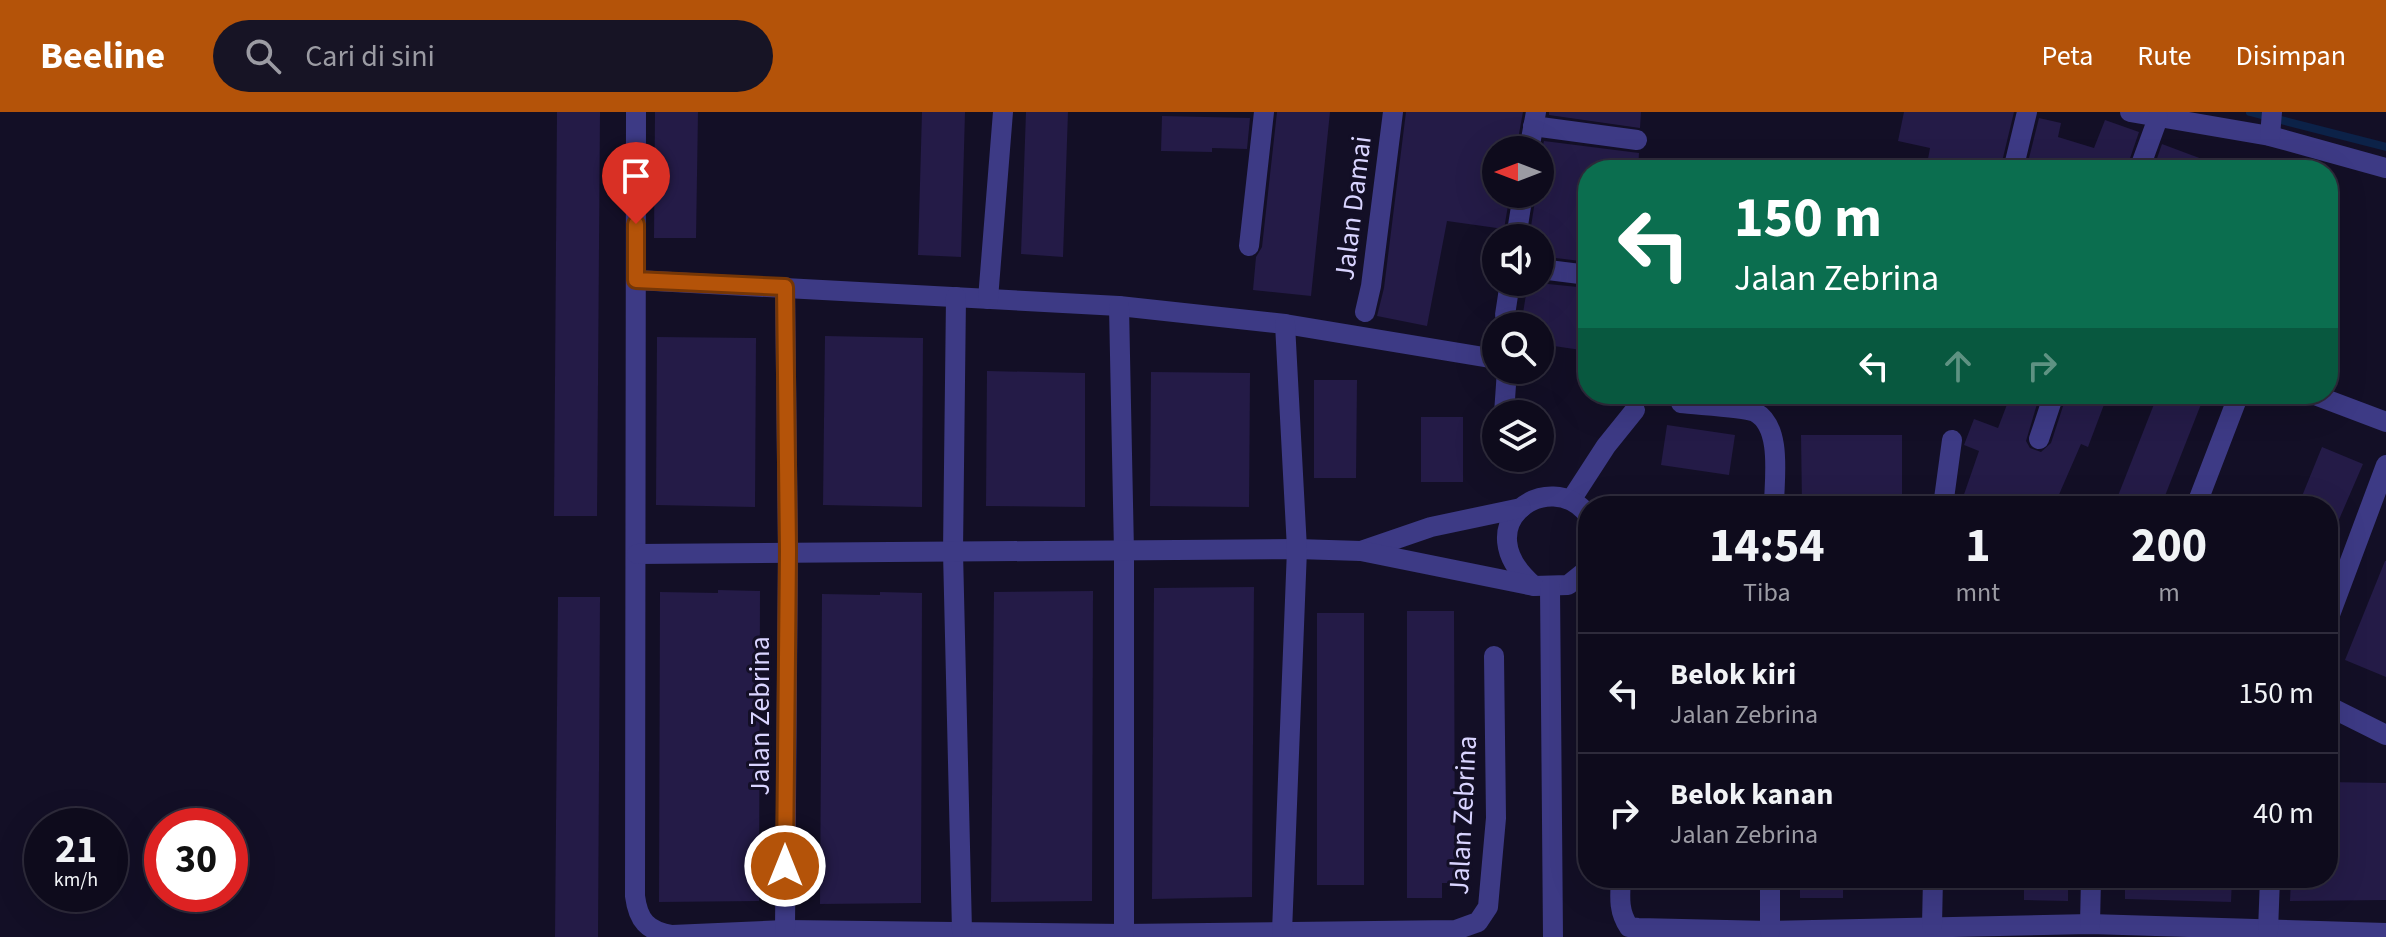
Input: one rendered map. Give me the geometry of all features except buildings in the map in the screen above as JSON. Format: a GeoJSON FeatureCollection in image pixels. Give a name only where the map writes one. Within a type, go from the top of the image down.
{"type":"FeatureCollection","features":[{"type":"Feature","properties":{"kind":"street","name":"Jalan Zebrina"},"geometry":{"type":"LineString","coordinates":[[636,112],[635,896],[641,930],[672,935],[785,930],[1124,934],[1456,930],[1478,922],[1488,907],[1496,818],[1494,656]]}},
{"type":"Feature","properties":{"kind":"street"},"geometry":{"type":"LineString","coordinates":[[988,299],[1003,112]]}},
{"type":"Feature","properties":{"kind":"street"},"geometry":{"type":"LineString","coordinates":[[1249,246],[1264,112]]}},
{"type":"Feature","properties":{"kind":"street","name":"Jalan Damai"},"geometry":{"type":"LineString","coordinates":[[1365,312],[1393,112]]}},
{"type":"Feature","properties":{"kind":"street"},"geometry":{"type":"LineString","coordinates":[[2015,160],[2027,112]]}},
{"type":"Feature","properties":{"kind":"street"},"geometry":{"type":"LineString","coordinates":[[2140,160],[2143,114],[2271,125],[2386,168]]}},
{"type":"Feature","properties":{"kind":"street"},"geometry":{"type":"LineString","coordinates":[[1534,119],[1637,140]]}},
{"type":"Feature","properties":{"kind":"street"},"geometry":{"type":"LineString","coordinates":[[1554,271],[1578,274]]}},
{"type":"Feature","properties":{"kind":"street"},"geometry":{"type":"LineString","coordinates":[[636,280],[1119,306],[1285,324],[1482,357]]}},
{"type":"Feature","properties":{"kind":"street","name":"Jalan Zebrina"},"geometry":{"type":"LineString","coordinates":[[785,287],[788,551],[785,930]]}},
{"type":"Feature","properties":{"kind":"street"},"geometry":{"type":"LineString","coordinates":[[956,297],[953,552],[962,931]]}},
{"type":"Feature","properties":{"kind":"street"},"geometry":{"type":"LineString","coordinates":[[1119,306],[1124,552],[1124,934]]}},
{"type":"Feature","properties":{"kind":"street"},"geometry":{"type":"LineString","coordinates":[[1282,932],[1297,549],[1285,324]]}},
{"type":"Feature","properties":{"kind":"street"},"geometry":{"type":"LineString","coordinates":[[1689,404],[1755,412],[1766,424],[1773,439],[1774,496]]}},
{"type":"Feature","properties":{"kind":"street"},"geometry":{"type":"LineString","coordinates":[[2039,439],[2051,404]]}},
{"type":"Feature","properties":{"kind":"street"},"geometry":{"type":"LineString","coordinates":[[2200,496],[2235,404]]}},
{"type":"Feature","properties":{"kind":"street"},"geometry":{"type":"LineString","coordinates":[[2338,404],[2386,422]]}},
{"type":"Feature","properties":{"kind":"street"},"geometry":{"type":"LineString","coordinates":[[1588,496],[1606,446],[1635,410]]}},
{"type":"Feature","properties":{"kind":"street"},"geometry":{"type":"LineString","coordinates":[[1944,496],[1952,440]]}},
{"type":"Feature","properties":{"kind":"street"},"geometry":{"type":"LineString","coordinates":[[2338,593],[2386,465]]}},
{"type":"Feature","properties":{"kind":"street"},"geometry":{"type":"LineString","coordinates":[[1361,551],[1431,527],[1521,508],[1536,499],[1554,496],[1578,507]]}},
{"type":"Feature","properties":{"kind":"street"},"geometry":{"type":"LineString","coordinates":[[1521,508],[1508,531],[1509,558],[1518,573],[1542,587]]}},
{"type":"Feature","properties":{"kind":"street"},"geometry":{"type":"LineString","coordinates":[[637,554],[1297,549],[1361,551],[1542,587],[1568,585],[1578,579]]}},
{"type":"Feature","properties":{"kind":"street"},"geometry":{"type":"LineString","coordinates":[[1542,587],[1553,937]]}},
{"type":"Feature","properties":{"kind":"street"},"geometry":{"type":"LineString","coordinates":[[2338,711],[2386,735]]}},
{"type":"Feature","properties":{"kind":"street"},"geometry":{"type":"LineString","coordinates":[[1621,888],[1620,908],[1629,927],[1770,931],[1932,925],[2090,924],[2386,933]]}},
{"type":"Feature","properties":{"kind":"street"},"geometry":{"type":"LineString","coordinates":[[1770,888],[1770,931]]}},
{"type":"Feature","properties":{"kind":"street"},"geometry":{"type":"LineString","coordinates":[[1932,925],[1933,888]]}},
{"type":"Feature","properties":{"kind":"street"},"geometry":{"type":"LineString","coordinates":[[2090,924],[2091,888]]}},
{"type":"Feature","properties":{"kind":"street"},"geometry":{"type":"LineString","coordinates":[[2268,931],[2270,888]]}},
{"type":"Feature","properties":{"kind":"waterway"},"geometry":{"type":"LineString","coordinates":[[2250,112],[2386,147]]}},
{"type":"Feature","properties":{"kind":"route"},"geometry":{"type":"LineString","coordinates":[[636,224],[636,280],[785,287],[788,551],[785,866]]}}]}
